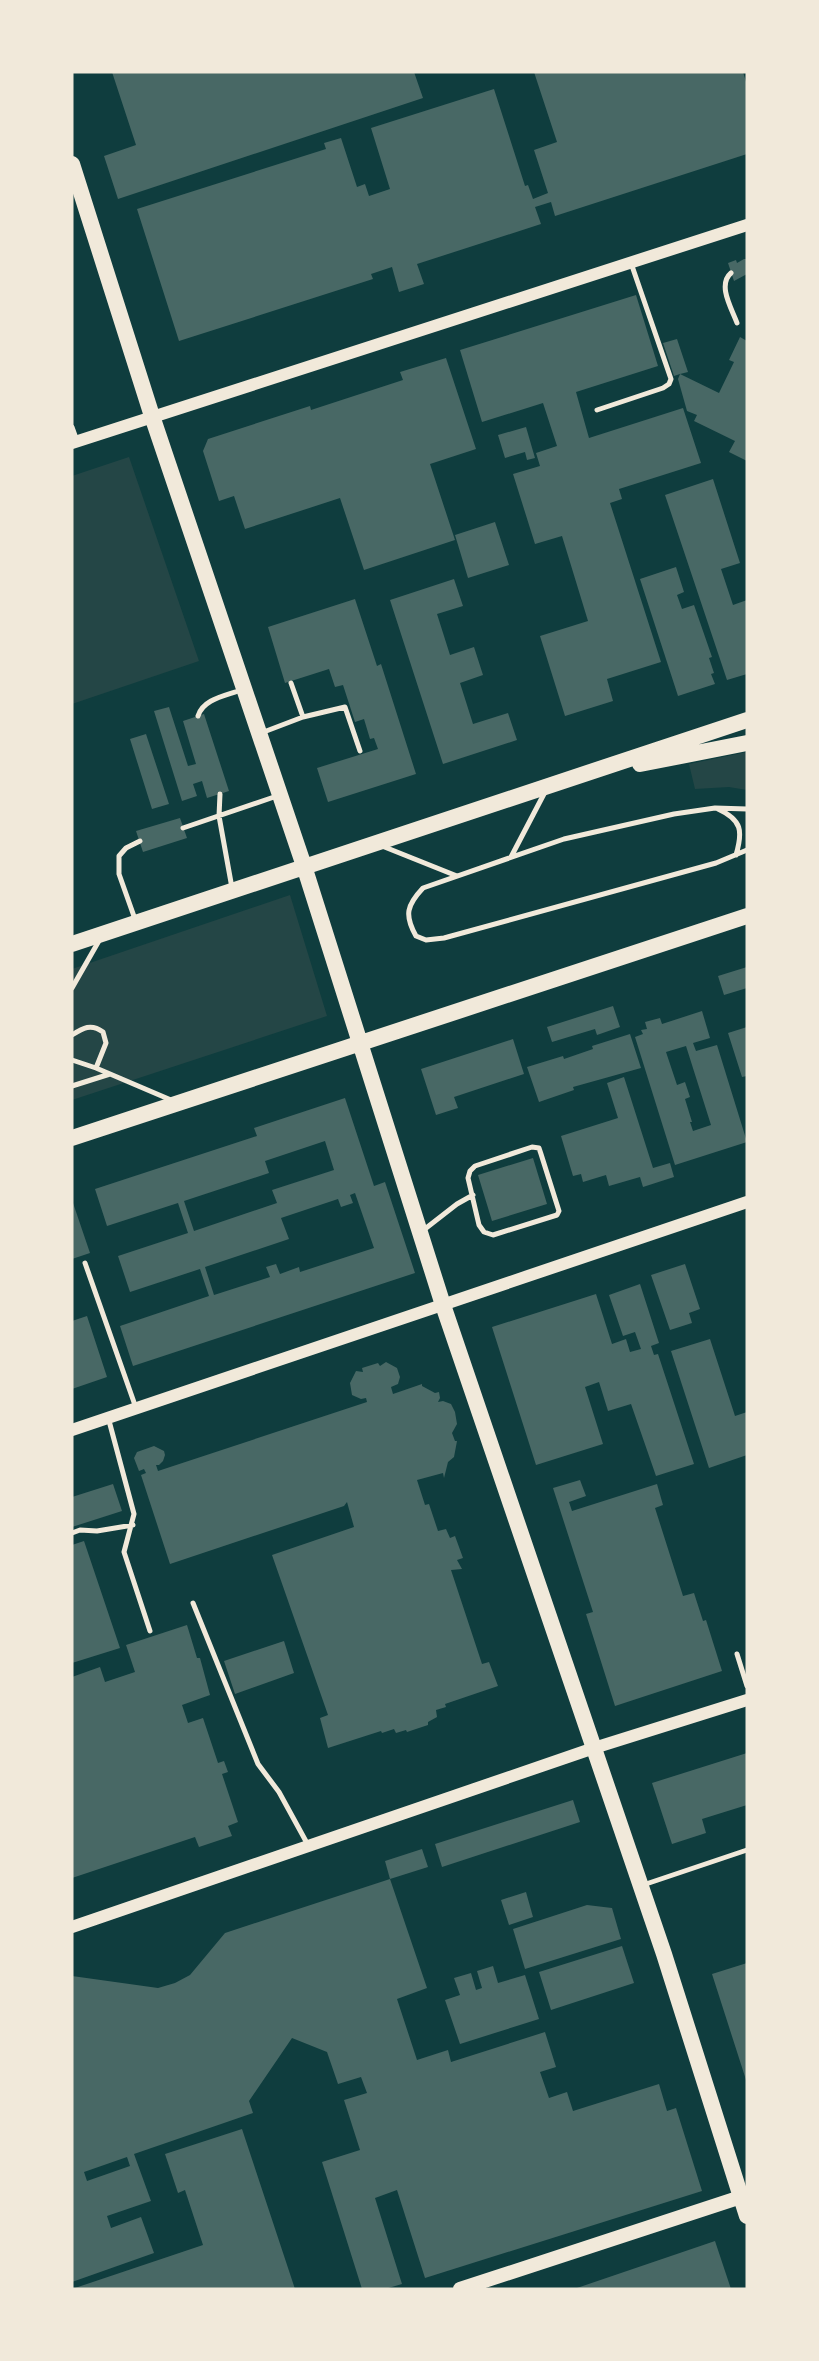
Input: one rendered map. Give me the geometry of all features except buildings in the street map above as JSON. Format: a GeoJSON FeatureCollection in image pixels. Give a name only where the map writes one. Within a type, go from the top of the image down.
{"type":"FeatureCollection","features":[{"type":"Feature","properties":{"kind":"main road"},"geometry":{"type":"LineString","coordinates":[[72,164],[152,415],[304,866],[443,1305],[744,2196],[747,2216]]}},
{"type":"Feature","properties":{"kind":"main road"},"geometry":{"type":"LineString","coordinates":[[72,944],[747,720]]}},
{"type":"Feature","properties":{"kind":"main road"},"geometry":{"type":"LineString","coordinates":[[589,772],[747,743]]}},
{"type":"Feature","properties":{"kind":"main road"},"geometry":{"type":"LineString","coordinates":[[72,1138],[747,916]]}},
{"type":"Feature","properties":{"kind":"main road"},"geometry":{"type":"LineString","coordinates":[[460,2289],[744,2196]]}},
{"type":"Feature","properties":{"kind":"street"},"geometry":{"type":"LineString","coordinates":[[75,442],[747,225]]}},
{"type":"Feature","properties":{"kind":"street"},"geometry":{"type":"LineString","coordinates":[[72,1430],[747,1202]]}},
{"type":"Feature","properties":{"kind":"street"},"geometry":{"type":"LineString","coordinates":[[72,1927],[594,1748],[747,1700]]}},
{"type":"Feature","properties":{"kind":"lane"},"geometry":{"type":"LineString","coordinates":[[597,410],[663,388],[671,379],[631,263]]}},
{"type":"Feature","properties":{"kind":"lane"},"geometry":{"type":"LineString","coordinates":[[731,273],[726,277],[724,285],[737,323]]}},
{"type":"Feature","properties":{"kind":"lane"},"geometry":{"type":"LineString","coordinates":[[72,427],[75,442]]}},
{"type":"Feature","properties":{"kind":"lane"},"geometry":{"type":"LineString","coordinates":[[291,683],[303,717]]}},
{"type":"Feature","properties":{"kind":"lane"},"geometry":{"type":"LineString","coordinates":[[198,716],[201,707],[207,702],[244,689]]}},
{"type":"Feature","properties":{"kind":"lane"},"geometry":{"type":"LineString","coordinates":[[258,734],[303,717],[345,707],[360,751]]}},
{"type":"Feature","properties":{"kind":"lane"},"geometry":{"type":"LineString","coordinates":[[511,857],[548,786]]}},
{"type":"Feature","properties":{"kind":"lane"},"geometry":{"type":"LineString","coordinates":[[219,794],[219,816],[233,890]]}},
{"type":"Feature","properties":{"kind":"lane"},"geometry":{"type":"LineString","coordinates":[[183,828],[279,795]]}},
{"type":"Feature","properties":{"kind":"lane"},"geometry":{"type":"LineString","coordinates":[[715,808],[732,815],[738,826],[741,838],[736,855]]}},
{"type":"Feature","properties":{"kind":"lane"},"geometry":{"type":"LineString","coordinates":[[747,809],[715,808],[674,814],[564,839],[511,857],[423,888],[413,899],[408,912],[410,926],[416,936],[426,940],[444,939],[716,863],[747,849]]}},
{"type":"Feature","properties":{"kind":"lane"},"geometry":{"type":"LineString","coordinates":[[136,923],[120,874],[119,856],[126,848],[139,841]]}},
{"type":"Feature","properties":{"kind":"lane"},"geometry":{"type":"LineString","coordinates":[[375,843],[457,876]]}},
{"type":"Feature","properties":{"kind":"lane"},"geometry":{"type":"LineString","coordinates":[[72,988],[103,933]]}},
{"type":"Feature","properties":{"kind":"lane"},"geometry":{"type":"LineString","coordinates":[[72,1035],[93,1026],[103,1032],[106,1043],[96,1068]]}},
{"type":"Feature","properties":{"kind":"lane"},"geometry":{"type":"LineString","coordinates":[[72,1060],[177,1103]]}},
{"type":"Feature","properties":{"kind":"lane"},"geometry":{"type":"LineString","coordinates":[[72,1086],[110,1074]]}},
{"type":"Feature","properties":{"kind":"lane"},"geometry":{"type":"LineString","coordinates":[[532,1147],[539,1148],[559,1211],[492,1235],[484,1232],[479,1225],[472,1195],[468,1178],[475,1166],[532,1147]]}},
{"type":"Feature","properties":{"kind":"lane"},"geometry":{"type":"LineString","coordinates":[[420,1233],[457,1203],[472,1195]]}},
{"type":"Feature","properties":{"kind":"lane"},"geometry":{"type":"LineString","coordinates":[[85,1263],[136,1408]]}},
{"type":"Feature","properties":{"kind":"lane"},"geometry":{"type":"LineString","coordinates":[[108,1417],[134,1514],[124,1552],[150,1631]]}},
{"type":"Feature","properties":{"kind":"lane"},"geometry":{"type":"LineString","coordinates":[[72,1533],[133,1525]]}},
{"type":"Feature","properties":{"kind":"lane"},"geometry":{"type":"LineString","coordinates":[[193,1603],[258,1764],[279,1791],[308,1846]]}},
{"type":"Feature","properties":{"kind":"lane"},"geometry":{"type":"LineString","coordinates":[[737,1654],[747,1686]]}},
{"type":"Feature","properties":{"kind":"lane"},"geometry":{"type":"LineString","coordinates":[[640,1886],[747,1850]]}},
{"type":"Feature","properties":{"kind":"shaded area"},"geometry":{"type":"Polygon","coordinates":[[[129,457],[199,661],[72,704],[72,476],[129,457]]]}},
{"type":"Feature","properties":{"kind":"shaded area"},"geometry":{"type":"Polygon","coordinates":[[[747,752],[747,790],[729,787],[695,789],[689,764],[747,752]]]}},
{"type":"Feature","properties":{"kind":"shaded area"},"geometry":{"type":"Polygon","coordinates":[[[290,895],[327,1016],[72,1100],[72,969],[290,895]]]}}]}
